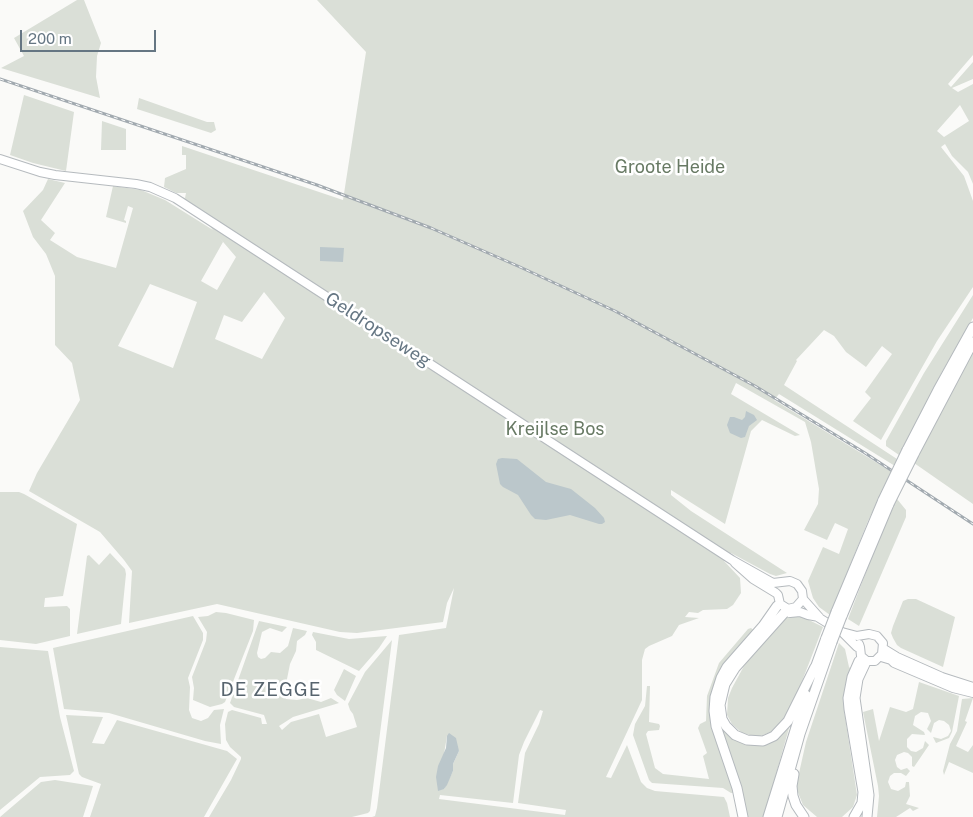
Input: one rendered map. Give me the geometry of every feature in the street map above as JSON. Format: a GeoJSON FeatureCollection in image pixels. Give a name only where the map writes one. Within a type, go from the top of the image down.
{"type":"FeatureCollection","features":[{"type":"Feature","properties":{"kind":"highway"},"geometry":{"type":"LineString","coordinates":[[777,817],[800,734],[839,614],[886,502],[938,390],[973,327]]}},
{"type":"Feature","properties":{"kind":"highway"},"geometry":{"type":"LineString","coordinates":[[910,452],[973,342]]}},
{"type":"Feature","properties":{"kind":"highway"},"geometry":{"type":"LineString","coordinates":[[782,610],[776,621],[735,668],[725,684],[720,705],[722,719],[729,730],[738,737],[751,741],[763,740],[774,736],[783,728],[829,640]]}},
{"type":"Feature","properties":{"kind":"highway"},"geometry":{"type":"LineString","coordinates":[[743,817],[737,788],[716,726],[715,697],[727,667],[763,626],[782,610]]}},
{"type":"Feature","properties":{"kind":"highway"},"geometry":{"type":"LineString","coordinates":[[864,663],[858,683],[856,702],[870,795],[867,817]]}},
{"type":"Feature","properties":{"kind":"highway"},"geometry":{"type":"LineString","coordinates":[[854,817],[861,808],[863,796],[848,698],[852,676],[864,663]]}},
{"type":"Feature","properties":{"kind":"highway"},"geometry":{"type":"LineString","coordinates":[[768,817],[797,719],[815,667]]}},
{"type":"Feature","properties":{"kind":"highway"},"geometry":{"type":"LineString","coordinates":[[800,734],[792,786],[794,801],[804,817]]}},
{"type":"Feature","properties":{"kind":"main road","name":"Geldropseweg"},"geometry":{"type":"LineString","coordinates":[[0,159],[40,172],[70,178],[136,184],[150,187],[168,195],[732,560]]}},
{"type":"Feature","properties":{"kind":"main road"},"geometry":{"type":"LineString","coordinates":[[732,560],[773,583],[778,584],[790,581],[798,591],[799,605],[801,607],[859,642]]}},
{"type":"Feature","properties":{"kind":"main road"},"geometry":{"type":"LineString","coordinates":[[732,560],[740,569],[776,594],[782,610],[799,605],[811,608],[819,617]]}},
{"type":"Feature","properties":{"kind":"main road"},"geometry":{"type":"LineString","coordinates":[[776,594],[784,586],[795,585]]}},
{"type":"Feature","properties":{"kind":"main road"},"geometry":{"type":"LineString","coordinates":[[842,632],[848,639],[859,642]]}},
{"type":"Feature","properties":{"kind":"main road"},"geometry":{"type":"LineString","coordinates":[[882,655],[864,663],[856,654],[859,642],[869,634],[878,642],[882,655],[891,660],[896,660],[973,687]]}},
{"type":"Feature","properties":{"kind":"main road"},"geometry":{"type":"LineString","coordinates":[[896,660],[953,688],[973,693]]}},
{"type":"Feature","properties":{"kind":"green space"},"geometry":{"type":"Polygon","coordinates":[[[77,0],[84,0],[101,43],[97,56],[96,77],[100,98],[1,68],[24,56],[14,38],[77,0]]]}},
{"type":"Feature","properties":{"kind":"green space"},"geometry":{"type":"Polygon","coordinates":[[[317,0],[973,0],[973,55],[948,84],[951,87],[973,62],[973,79],[952,88],[958,92],[973,84],[973,184],[968,172],[952,156],[945,144],[941,147],[964,176],[973,201],[973,287],[937,341],[881,440],[853,421],[871,398],[865,392],[892,354],[882,346],[866,367],[846,352],[834,336],[824,330],[796,360],[784,385],[897,459],[895,466],[779,394],[774,400],[892,472],[868,521],[830,615],[819,607],[813,598],[808,581],[823,547],[839,554],[848,529],[835,523],[827,540],[804,530],[818,504],[819,489],[811,442],[805,422],[736,383],[731,394],[800,435],[795,436],[762,420],[751,431],[725,524],[671,490],[671,495],[691,511],[787,573],[776,576],[770,574],[731,553],[724,561],[740,578],[741,593],[733,605],[727,609],[703,610],[698,613],[689,612],[685,617],[699,618],[679,625],[672,636],[645,649],[642,660],[642,700],[606,777],[611,778],[627,745],[641,782],[647,788],[655,791],[724,797],[730,817],[372,817],[375,816],[377,808],[399,635],[446,628],[454,588],[447,603],[443,622],[357,633],[340,632],[217,604],[129,623],[132,571],[124,560],[100,532],[29,491],[37,473],[80,400],[72,363],[55,345],[55,276],[46,254],[33,237],[23,211],[43,190],[48,179],[65,183],[41,220],[55,233],[50,240],[77,257],[116,268],[133,208],[128,206],[124,220],[126,223],[106,217],[113,186],[141,190],[165,200],[213,230],[187,201],[181,197],[185,198],[186,193],[176,193],[164,187],[165,178],[186,169],[186,155],[182,155],[182,146],[343,200],[366,52],[317,0]],[[960,105],[937,131],[944,137],[969,121],[960,105]],[[218,236],[223,242],[201,281],[217,290],[236,257],[218,236]],[[150,284],[118,346],[173,368],[197,302],[150,284]],[[264,292],[242,322],[224,315],[215,339],[262,359],[285,318],[264,292]],[[540,710],[519,755],[513,803],[440,795],[439,799],[565,815],[566,810],[518,803],[525,753],[543,711],[540,710]],[[447,736],[444,754],[444,789],[453,771],[453,764],[459,751],[447,736]]]}},
{"type":"Feature","properties":{"kind":"green space"},"geometry":{"type":"Polygon","coordinates":[[[24,95],[74,112],[66,171],[10,155],[24,95]]]}},
{"type":"Feature","properties":{"kind":"green space"},"geometry":{"type":"Polygon","coordinates":[[[139,98],[207,122],[214,122],[216,130],[211,133],[137,109],[139,98]]]}},
{"type":"Feature","properties":{"kind":"green space"},"geometry":{"type":"Polygon","coordinates":[[[102,121],[126,129],[126,150],[101,150],[102,121]]]}},
{"type":"Feature","properties":{"kind":"green space"},"geometry":{"type":"Polygon","coordinates":[[[973,295],[973,318],[942,372],[899,455],[886,446],[886,441],[924,373],[973,295]]]}},
{"type":"Feature","properties":{"kind":"green space"},"geometry":{"type":"Polygon","coordinates":[[[973,352],[973,504],[914,463],[973,352]]]}},
{"type":"Feature","properties":{"kind":"green space"},"geometry":{"type":"Polygon","coordinates":[[[0,492],[19,492],[24,494],[77,524],[63,596],[45,598],[44,607],[67,606],[70,609],[70,636],[36,644],[0,640],[0,492]]]}},
{"type":"Feature","properties":{"kind":"green space"},"geometry":{"type":"Polygon","coordinates":[[[897,499],[906,510],[906,517],[859,626],[848,619],[883,528],[897,499]]]}},
{"type":"Feature","properties":{"kind":"green space"},"geometry":{"type":"Polygon","coordinates":[[[110,553],[125,569],[126,574],[121,624],[77,634],[87,556],[89,555],[99,565],[110,553]]]}},
{"type":"Feature","properties":{"kind":"green space"},"geometry":{"type":"Polygon","coordinates":[[[916,599],[955,617],[943,667],[901,648],[893,638],[891,633],[893,626],[903,601],[916,599]]]}},
{"type":"Feature","properties":{"kind":"green space"},"geometry":{"type":"Polygon","coordinates":[[[216,612],[254,620],[253,631],[225,702],[210,707],[193,700],[194,688],[192,677],[206,641],[207,632],[198,617],[208,616],[216,612]]]}},
{"type":"Feature","properties":{"kind":"green space"},"geometry":{"type":"Polygon","coordinates":[[[797,614],[823,627],[792,707],[787,716],[773,731],[758,737],[742,733],[732,724],[727,715],[728,698],[732,688],[744,666],[784,617],[797,614]]]}},
{"type":"Feature","properties":{"kind":"green space"},"geometry":{"type":"Polygon","coordinates":[[[193,616],[203,633],[203,640],[188,678],[190,687],[189,710],[192,718],[201,721],[208,718],[214,710],[224,709],[220,725],[221,744],[109,713],[64,709],[53,648],[193,616]]]}},
{"type":"Feature","properties":{"kind":"green space"},"geometry":{"type":"Polygon","coordinates":[[[259,621],[287,627],[282,632],[270,628],[262,632],[257,653],[261,659],[271,652],[280,653],[288,646],[293,628],[307,631],[297,641],[285,689],[286,699],[297,700],[307,698],[321,702],[331,698],[339,703],[293,717],[279,726],[282,730],[291,722],[319,714],[326,737],[357,727],[348,704],[365,672],[392,640],[370,811],[368,813],[352,817],[209,817],[241,759],[226,740],[225,724],[228,712],[232,710],[261,718],[262,724],[267,724],[264,715],[234,707],[230,703],[259,621]]]}},
{"type":"Feature","properties":{"kind":"green space"},"geometry":{"type":"Polygon","coordinates":[[[751,628],[756,632],[713,705],[735,793],[731,793],[723,788],[652,783],[649,780],[633,735],[635,724],[645,706],[647,686],[650,686],[649,722],[659,724],[660,726],[659,730],[648,731],[646,734],[655,768],[663,774],[709,779],[703,756],[707,753],[698,728],[700,724],[706,721],[707,696],[719,663],[748,629],[751,628]]]}},
{"type":"Feature","properties":{"kind":"green space"},"geometry":{"type":"Polygon","coordinates":[[[313,632],[349,639],[387,636],[359,671],[316,650],[313,632]]]}},
{"type":"Feature","properties":{"kind":"green space"},"geometry":{"type":"Polygon","coordinates":[[[839,643],[845,649],[849,667],[852,670],[845,685],[844,710],[857,795],[853,807],[842,817],[817,817],[803,805],[797,790],[797,782],[806,742],[839,643]]]}},
{"type":"Feature","properties":{"kind":"green space"},"geometry":{"type":"Polygon","coordinates":[[[0,647],[48,651],[60,717],[74,771],[70,775],[40,777],[0,810],[0,647]]]}},
{"type":"Feature","properties":{"kind":"green space"},"geometry":{"type":"Polygon","coordinates":[[[344,669],[356,676],[345,701],[334,690],[344,669]]]}},
{"type":"Feature","properties":{"kind":"green space"},"geometry":{"type":"Polygon","coordinates":[[[919,682],[959,696],[952,732],[949,738],[936,743],[933,737],[941,739],[948,736],[951,731],[949,725],[939,720],[934,723],[931,733],[927,729],[931,721],[928,713],[921,712],[915,716],[913,725],[924,732],[925,735],[912,734],[907,739],[907,747],[911,751],[916,752],[923,748],[925,741],[929,745],[914,767],[912,766],[912,757],[908,753],[904,752],[897,755],[895,760],[897,767],[901,770],[907,768],[910,771],[906,776],[901,773],[894,773],[890,776],[888,782],[891,789],[898,791],[905,787],[906,782],[909,782],[910,796],[906,804],[919,808],[913,811],[910,808],[896,817],[877,817],[878,786],[863,712],[873,709],[879,741],[890,707],[906,712],[913,709],[919,682]]]}},
{"type":"Feature","properties":{"kind":"green space"},"geometry":{"type":"Polygon","coordinates":[[[973,698],[965,721],[967,722],[956,746],[968,752],[973,745],[973,773],[949,762],[944,775],[943,771],[950,744],[957,731],[962,699],[973,698]]]}},
{"type":"Feature","properties":{"kind":"green space"},"geometry":{"type":"Polygon","coordinates":[[[66,715],[103,717],[92,743],[104,744],[117,720],[227,751],[237,759],[204,817],[90,817],[101,784],[79,774],[66,715]]]}},
{"type":"Feature","properties":{"kind":"green space"},"geometry":{"type":"Polygon","coordinates":[[[791,721],[764,817],[745,817],[720,724],[726,729],[757,744],[791,721]]]}},
{"type":"Feature","properties":{"kind":"green space"},"geometry":{"type":"Polygon","coordinates":[[[55,780],[93,786],[83,817],[0,817],[41,782],[55,780]]]}},
{"type":"Feature","properties":{"kind":"shaded area"},"geometry":{"type":"Polygon","coordinates":[[[320,247],[344,248],[343,262],[320,261],[320,247]]]}},
{"type":"Feature","properties":{"kind":"shaded area"},"geometry":{"type":"Polygon","coordinates":[[[746,411],[754,415],[757,420],[749,426],[745,437],[741,438],[730,433],[727,425],[730,417],[742,420],[745,417],[746,411]]]}},
{"type":"Feature","properties":{"kind":"shaded area"},"geometry":{"type":"Polygon","coordinates":[[[498,459],[517,459],[546,482],[571,489],[595,508],[604,518],[605,522],[599,524],[570,515],[546,520],[535,519],[518,495],[500,484],[496,464],[498,459]]]}},
{"type":"Feature","properties":{"kind":"shaded area"},"geometry":{"type":"Polygon","coordinates":[[[449,733],[456,738],[459,751],[447,785],[444,789],[438,791],[436,777],[438,766],[446,748],[449,733]]]}},
{"type":"Feature","properties":{"kind":"railway"},"geometry":{"type":"LineString","coordinates":[[0,79],[317,185],[431,228],[520,267],[615,311],[755,386],[865,453],[973,524]]}},
{"type":"Feature","properties":{"kind":"district","name":"DE ZEGGE"},"geometry":{"type":"Point","coordinates":[271,690]}},
{"type":"Feature","properties":{"kind":"park label","name":"Groote Heide"},"geometry":{"type":"Point","coordinates":[670,167]}},
{"type":"Feature","properties":{"kind":"park label","name":"Kreijlse Bos"},"geometry":{"type":"Point","coordinates":[555,429]}}]}
